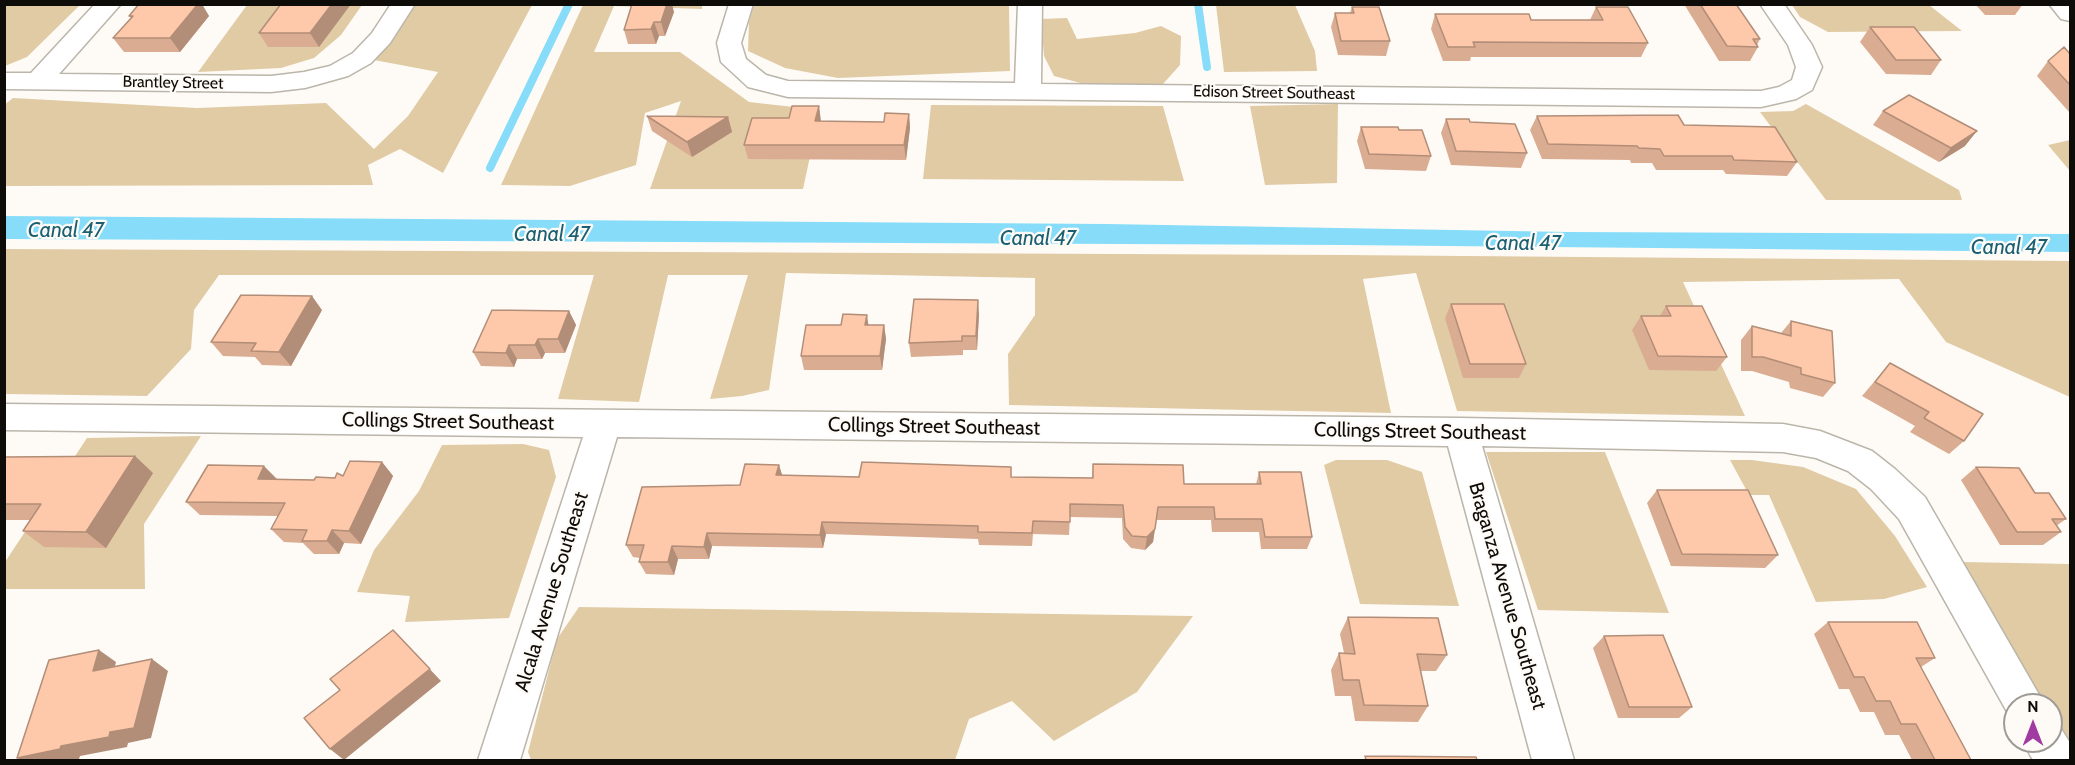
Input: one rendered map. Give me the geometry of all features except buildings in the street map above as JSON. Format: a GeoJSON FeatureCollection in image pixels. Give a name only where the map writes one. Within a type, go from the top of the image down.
{"type":"FeatureCollection","features":[{"type":"Feature","properties":{"kind":"street"},"geometry":{"type":"LineString","coordinates":[[37,82],[109,4]]}},
{"type":"Feature","properties":{"kind":"street","name":"Brantley Street"},"geometry":{"type":"LineString","coordinates":[[4,81],[271,84],[305,80],[339,71],[362,58],[381,38],[403,4]]}},
{"type":"Feature","properties":{"kind":"street","name":"Edison Street Southeast"},"geometry":{"type":"LineString","coordinates":[[741,4],[729,43],[734,62],[757,81],[788,89],[1761,99],[1787,93],[1803,84],[1809,67],[1800,45],[1772,4]]}},
{"type":"Feature","properties":{"kind":"street"},"geometry":{"type":"LineString","coordinates":[[1028,90],[1030,4]]}},
{"type":"Feature","properties":{"kind":"street"},"geometry":{"type":"LineString","coordinates":[[2061,4],[2070,14]]}},
{"type":"Feature","properties":{"kind":"street","name":"Collings Street Southeast"},"geometry":{"type":"LineString","coordinates":[[4,417],[1461,432],[1783,438],[1820,445],[1860,461],[1912,507],[2018,693]]}},
{"type":"Feature","properties":{"kind":"street","name":"Alcala Avenue Southeast"},"geometry":{"type":"LineString","coordinates":[[499,760],[604,424]]}},
{"type":"Feature","properties":{"kind":"street","name":"Braganza Avenue Southeast"},"geometry":{"type":"LineString","coordinates":[[1461,432],[1553,760]]}},
{"type":"Feature","properties":{"kind":"shaded area"},"geometry":{"type":"Polygon","coordinates":[[[5,4],[80,5],[27,57],[5,66],[5,4]]]}},
{"type":"Feature","properties":{"kind":"shaded area"},"geometry":{"type":"Polygon","coordinates":[[[247,5],[362,5],[341,35],[314,58],[281,68],[198,72],[247,5]]]}},
{"type":"Feature","properties":{"kind":"shaded area"},"geometry":{"type":"Polygon","coordinates":[[[416,5],[532,5],[443,173],[400,149],[368,165],[373,185],[5,186],[4,105],[13,98],[197,108],[326,103],[374,149],[408,116],[438,72],[374,60],[416,5]]]}},
{"type":"Feature","properties":{"kind":"shaded area"},"geometry":{"type":"Polygon","coordinates":[[[583,5],[702,5],[702,9],[614,6],[594,52],[680,52],[749,102],[820,110],[803,189],[650,189],[681,101],[645,113],[636,165],[570,186],[501,185],[583,5]]]}},
{"type":"Feature","properties":{"kind":"shaded area"},"geometry":{"type":"Polygon","coordinates":[[[754,5],[1009,5],[1010,71],[838,78],[785,68],[748,51],[749,22],[754,5]]]}},
{"type":"Feature","properties":{"kind":"shaded area"},"geometry":{"type":"Polygon","coordinates":[[[1216,5],[1295,5],[1315,51],[1317,71],[1224,72],[1216,5]]]}},
{"type":"Feature","properties":{"kind":"shaded area"},"geometry":{"type":"Polygon","coordinates":[[[1792,5],[1929,5],[1962,31],[1828,32],[1800,17],[1792,5]]]}},
{"type":"Feature","properties":{"kind":"shaded area"},"geometry":{"type":"Polygon","coordinates":[[[1067,18],[1077,39],[1135,33],[1161,26],[1181,36],[1180,65],[1163,84],[1088,85],[1054,76],[1044,56],[1041,19],[1067,18]]]}},
{"type":"Feature","properties":{"kind":"shaded area"},"geometry":{"type":"Polygon","coordinates":[[[1338,104],[1337,183],[1265,185],[1250,106],[1338,104]]]}},
{"type":"Feature","properties":{"kind":"shaded area"},"geometry":{"type":"Polygon","coordinates":[[[1806,104],[1959,190],[1962,200],[1826,200],[1760,112],[1793,111],[1806,104]]]}},
{"type":"Feature","properties":{"kind":"shaded area"},"geometry":{"type":"Polygon","coordinates":[[[931,105],[1163,106],[1184,181],[923,179],[931,105]]]}},
{"type":"Feature","properties":{"kind":"shaded area"},"geometry":{"type":"Polygon","coordinates":[[[2070,140],[2070,171],[2048,145],[2070,140]]]}},
{"type":"Feature","properties":{"kind":"shaded area"},"geometry":{"type":"Polygon","coordinates":[[[4,249],[2070,261],[2070,397],[1946,342],[1899,279],[1683,282],[1745,416],[1457,411],[1416,273],[1363,279],[1391,413],[1009,405],[1008,354],[1035,315],[1035,278],[786,273],[769,390],[742,396],[710,399],[748,275],[668,275],[639,402],[558,399],[594,275],[219,275],[194,310],[191,349],[147,396],[5,394],[4,249]]]}},
{"type":"Feature","properties":{"kind":"shaded area"},"geometry":{"type":"Polygon","coordinates":[[[201,436],[144,524],[145,589],[5,589],[5,562],[87,438],[201,436]]]}},
{"type":"Feature","properties":{"kind":"shaded area"},"geometry":{"type":"Polygon","coordinates":[[[523,444],[549,450],[556,477],[509,618],[405,622],[410,596],[357,592],[374,550],[419,491],[442,445],[523,444]]]}},
{"type":"Feature","properties":{"kind":"shaded area"},"geometry":{"type":"Polygon","coordinates":[[[1486,452],[1605,452],[1669,613],[1538,610],[1486,452]]]}},
{"type":"Feature","properties":{"kind":"shaded area"},"geometry":{"type":"Polygon","coordinates":[[[1336,460],[1387,460],[1422,472],[1459,606],[1360,604],[1324,465],[1336,460]]]}},
{"type":"Feature","properties":{"kind":"shaded area"},"geometry":{"type":"Polygon","coordinates":[[[1730,460],[1752,460],[1803,467],[1856,489],[1895,536],[1927,587],[1884,599],[1816,602],[1769,495],[1749,495],[1730,460]]]}},
{"type":"Feature","properties":{"kind":"shaded area"},"geometry":{"type":"Polygon","coordinates":[[[1963,562],[2070,564],[2070,750],[2063,737],[2063,693],[2038,693],[1963,562]]]}},
{"type":"Feature","properties":{"kind":"shaded area"},"geometry":{"type":"Polygon","coordinates":[[[579,607],[1193,616],[1137,692],[1054,741],[1012,701],[969,719],[955,760],[531,760],[528,752],[557,639],[579,607]]]}},
{"type":"Feature","properties":{"kind":"water","name":"Canal 47"},"geometry":{"type":"Polygon","coordinates":[[[5,216],[1107,224],[1569,232],[2070,234],[2070,252],[1343,245],[5,239],[5,216]]]}},
{"type":"Feature","properties":{"kind":"waterway"},"geometry":{"type":"LineString","coordinates":[[490,168],[569,4]]}},
{"type":"Feature","properties":{"kind":"waterway"},"geometry":{"type":"LineString","coordinates":[[1198,4],[1207,67]]}}]}
